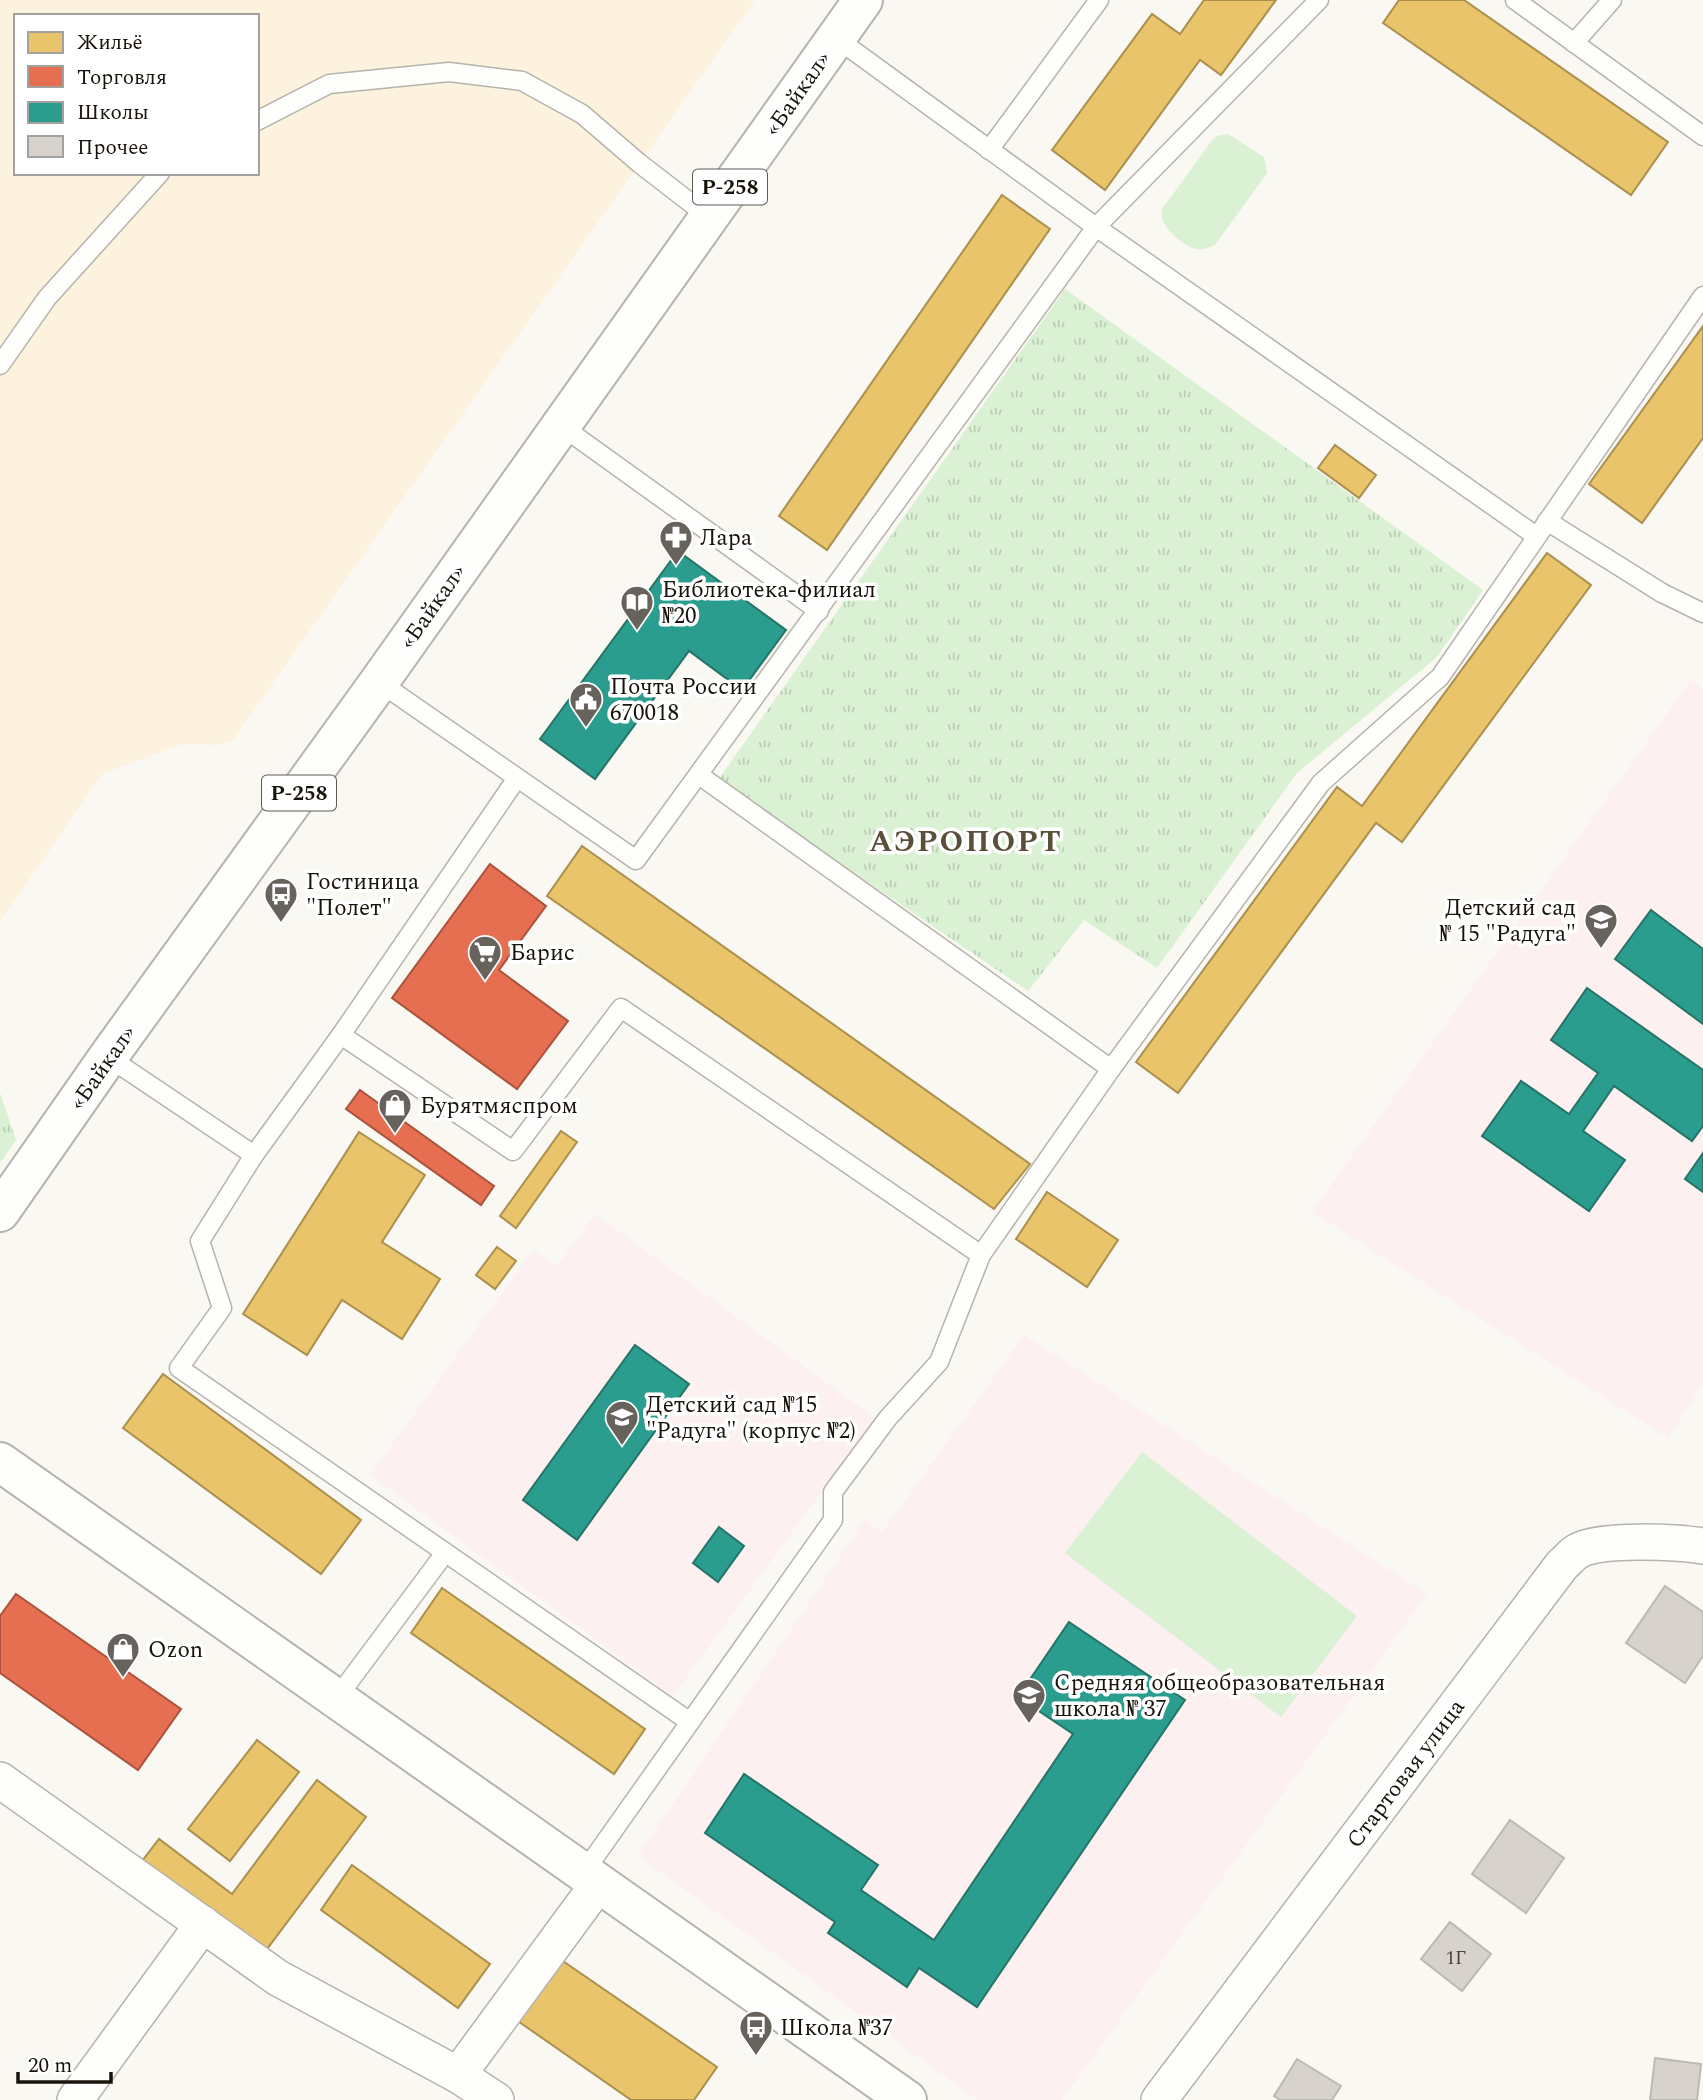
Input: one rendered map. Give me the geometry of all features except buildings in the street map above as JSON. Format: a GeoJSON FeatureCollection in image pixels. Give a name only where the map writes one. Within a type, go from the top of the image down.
{"type":"FeatureCollection","features":[{"type":"Feature","properties":{"kind":"main road","name":"«Байкал»"},"geometry":{"type":"LineString","coordinates":[[0,1212],[863,0]]}},
{"type":"Feature","properties":{"kind":"main road"},"geometry":{"type":"LineString","coordinates":[[0,1462],[907,2100]]}},
{"type":"Feature","properties":{"kind":"street","name":"Стартовая улица"},"geometry":{"type":"LineString","coordinates":[[1159,2100],[1562,1565],[1579,1551],[1599,1545],[1679,1542],[1703,1546]]}},
{"type":"Feature","properties":{"kind":"street"},"geometry":{"type":"LineString","coordinates":[[0,1780],[278,1978],[458,2075],[496,2100]]}},
{"type":"Feature","properties":{"kind":"street"},"geometry":{"type":"LineString","coordinates":[[458,2075],[591,1878]]}},
{"type":"Feature","properties":{"kind":"street"},"geometry":{"type":"LineString","coordinates":[[75,2100],[203,1924]]}},
{"type":"Feature","properties":{"kind":"lane"},"geometry":{"type":"LineString","coordinates":[[989,150],[1099,0]]}},
{"type":"Feature","properties":{"kind":"lane"},"geometry":{"type":"LineString","coordinates":[[379,682],[636,860],[1096,227],[1319,0]]}},
{"type":"Feature","properties":{"kind":"lane"},"geometry":{"type":"LineString","coordinates":[[1515,0],[1703,136]]}},
{"type":"Feature","properties":{"kind":"lane"},"geometry":{"type":"LineString","coordinates":[[1574,43],[1612,0]]}},
{"type":"Feature","properties":{"kind":"lane"},"geometry":{"type":"LineString","coordinates":[[836,38],[1096,227],[1536,537]]}},
{"type":"Feature","properties":{"kind":"lane"},"geometry":{"type":"LineString","coordinates":[[259,120],[329,84],[449,72],[522,81],[582,114],[639,163],[709,217]]}},
{"type":"Feature","properties":{"kind":"lane"},"geometry":{"type":"LineString","coordinates":[[0,365],[47,298],[158,175]]}},
{"type":"Feature","properties":{"kind":"lane"},"geometry":{"type":"LineString","coordinates":[[591,1878],[690,1722],[833,1520],[833,1492],[888,1418],[939,1362],[981,1255],[1111,1069],[1321,783],[1440,677],[1703,296]]}},
{"type":"Feature","properties":{"kind":"lane"},"geometry":{"type":"LineString","coordinates":[[560,425],[819,611]]}},
{"type":"Feature","properties":{"kind":"lane"},"geometry":{"type":"LineString","coordinates":[[1547,521],[1662,593],[1703,612]]}},
{"type":"Feature","properties":{"kind":"lane"},"geometry":{"type":"LineString","coordinates":[[699,775],[1111,1069]]}},
{"type":"Feature","properties":{"kind":"lane"},"geometry":{"type":"LineString","coordinates":[[517,778],[341,1035],[254,1155],[200,1241],[222,1308],[179,1368],[690,1722]]}},
{"type":"Feature","properties":{"kind":"lane"},"geometry":{"type":"LineString","coordinates":[[341,1035],[513,1151],[621,1008],[981,1255]]}},
{"type":"Feature","properties":{"kind":"lane"},"geometry":{"type":"LineString","coordinates":[[108,1057],[254,1155]]}},
{"type":"Feature","properties":{"kind":"lane"},"geometry":{"type":"LineString","coordinates":[[336,1699],[445,1552]]}},
{"type":"Feature","properties":{"kind":"shaded area"},"geometry":{"type":"Polygon","coordinates":[[[0,0],[755,0],[232,741],[218,745],[182,744],[102,774],[0,922],[0,0]]]}},
{"type":"Feature","properties":{"kind":"shaded area","name":"Детский сад № 15 \"Радуга\""},"geometry":{"type":"Polygon","coordinates":[[[1691,680],[1703,689],[1703,1384],[1668,1438],[1312,1212],[1691,680]]]}},
{"type":"Feature","properties":{"kind":"shaded area","name":"Детский сад №15 \"Радуга\" (корпус №2)"},"geometry":{"type":"Polygon","coordinates":[[[595,1214],[875,1418],[673,1696],[370,1475],[533,1250],[557,1266],[595,1214]]]}},
{"type":"Feature","properties":{"kind":"shaded area","name":"Средняя общеобразовательная школа № 37"},"geometry":{"type":"Polygon","coordinates":[[[1024,1335],[1427,1594],[1062,2100],[978,2100],[638,1856],[865,1520],[882,1533],[1024,1335]]]}},
{"type":"Feature","properties":{"kind":"green space"},"geometry":{"type":"Polygon","coordinates":[[[1228,134],[1264,157],[1267,173],[1215,245],[1195,249],[1181,242],[1166,227],[1162,209],[1213,139],[1228,134]]]}},
{"type":"Feature","properties":{"kind":"green space"},"geometry":{"type":"Polygon","coordinates":[[[1065,289],[1483,590],[1437,657],[1297,773],[1157,968],[1084,920],[1028,991],[718,780],[1065,289]]]}},
{"type":"Feature","properties":{"kind":"green space"},"geometry":{"type":"Polygon","coordinates":[[[0,1093],[16,1140],[0,1163],[0,1093]]]}},
{"type":"Feature","properties":{"kind":"green space"},"geometry":{"type":"Polygon","coordinates":[[[1142,1452],[1357,1616],[1281,1717],[1065,1553],[1142,1452]]]}},
{"type":"Feature","properties":{"kind":"place","name":"Лара"},"geometry":{"type":"Point","coordinates":[676,567]}},
{"type":"Feature","properties":{"kind":"place","name":"Библиотека-филиал №20"},"geometry":{"type":"Point","coordinates":[637,632]}},
{"type":"Feature","properties":{"kind":"place","name":"Почта России 670018"},"geometry":{"type":"Point","coordinates":[586,729]}},
{"type":"Feature","properties":{"kind":"place","name":"Гостиница \"Полет\""},"geometry":{"type":"Point","coordinates":[281,924]}},
{"type":"Feature","properties":{"kind":"place","name":"Детский сад № 15 \"Радуга\""},"geometry":{"type":"Point","coordinates":[1601,950]}},
{"type":"Feature","properties":{"kind":"place","name":"Барис"},"geometry":{"type":"Point","coordinates":[485,982]}},
{"type":"Feature","properties":{"kind":"place","name":"Бурятмяспром"},"geometry":{"type":"Point","coordinates":[395,1135]}},
{"type":"Feature","properties":{"kind":"place","name":"Детский сад №15 \"Радуга\" (корпус №2)"},"geometry":{"type":"Point","coordinates":[622,1447]}},
{"type":"Feature","properties":{"kind":"place","name":"Ozon"},"geometry":{"type":"Point","coordinates":[123,1679]}},
{"type":"Feature","properties":{"kind":"place","name":"Средняя общеобразовательная школа № 37"},"geometry":{"type":"Point","coordinates":[1029,1725]}},
{"type":"Feature","properties":{"kind":"place","name":"Школа №37"},"geometry":{"type":"Point","coordinates":[756,2057]}},
{"type":"Feature","properties":{"kind":"district","name":"АЭРОПОРТ"},"geometry":{"type":"Point","coordinates":[966,841]}}]}
